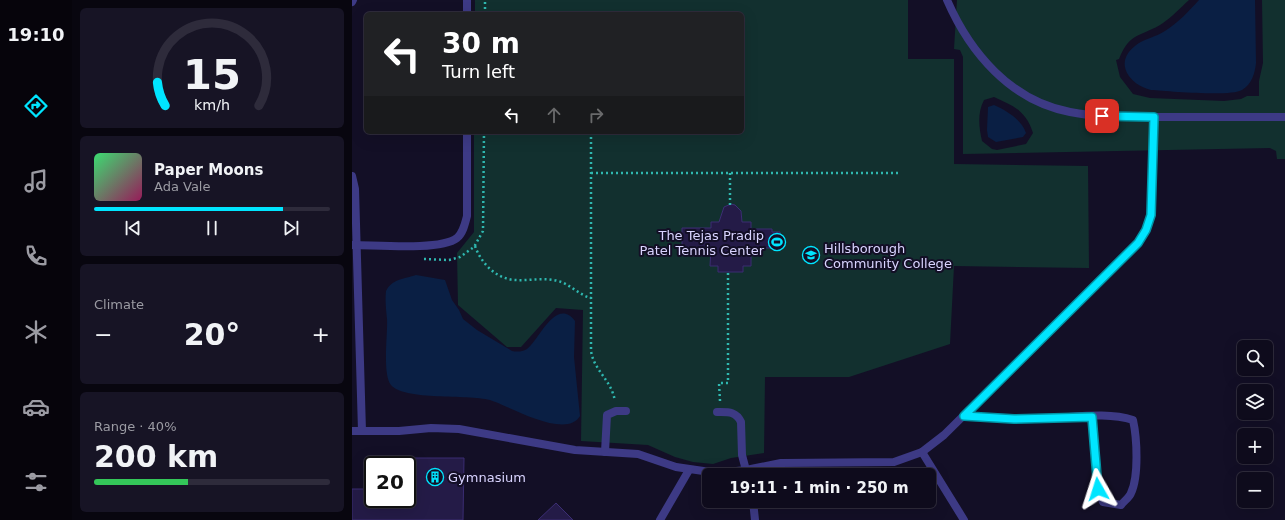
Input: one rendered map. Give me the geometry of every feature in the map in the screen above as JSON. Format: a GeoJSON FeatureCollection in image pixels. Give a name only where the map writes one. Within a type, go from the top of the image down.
{"type":"FeatureCollection","features":[{"type":"Feature","properties":{"kind":"lane"},"geometry":{"type":"LineString","coordinates":[[467,0],[467,12]]}},
{"type":"Feature","properties":{"kind":"lane"},"geometry":{"type":"LineString","coordinates":[[947,0],[970,42],[995,73],[1011,87],[1042,103],[1071,113],[1102,116],[1285,117]]}},
{"type":"Feature","properties":{"kind":"lane"},"geometry":{"type":"LineString","coordinates":[[764,468],[781,463],[894,462],[922,452],[964,416],[1138,243],[1146,230],[1151,215],[1154,117]]}},
{"type":"Feature","properties":{"kind":"lane"},"geometry":{"type":"LineString","coordinates":[[354,245],[437,245],[451,242],[457,238],[464,228],[467,216],[467,134]]}},
{"type":"Feature","properties":{"kind":"lane"},"geometry":{"type":"LineString","coordinates":[[352,176],[355,189],[354,245],[362,431]]}},
{"type":"Feature","properties":{"kind":"lane"},"geometry":{"type":"LineString","coordinates":[[605,452],[607,415],[616,411],[626,411]]}},
{"type":"Feature","properties":{"kind":"lane"},"geometry":{"type":"LineString","coordinates":[[718,412],[733,412],[741,422],[742,455],[746,468]]}},
{"type":"Feature","properties":{"kind":"lane"},"geometry":{"type":"LineString","coordinates":[[964,416],[1014,419],[1121,416],[1133,420],[1136,435],[1136,467],[1131,494],[1120,505],[1104,502],[1098,489],[1092,417]]}},
{"type":"Feature","properties":{"kind":"lane"},"geometry":{"type":"LineString","coordinates":[[352,431],[431,428],[459,429],[574,450],[638,454],[665,464],[689,470],[702,471]]}},
{"type":"Feature","properties":{"kind":"lane"},"geometry":{"type":"LineString","coordinates":[[922,452],[964,520]]}},
{"type":"Feature","properties":{"kind":"lane"},"geometry":{"type":"LineString","coordinates":[[660,520],[689,470]]}},
{"type":"Feature","properties":{"kind":"lane"},"geometry":{"type":"LineString","coordinates":[[754,508],[755,520]]}},
{"type":"Feature","properties":{"kind":"path"},"geometry":{"type":"LineString","coordinates":[[485,0],[485,12]]}},
{"type":"Feature","properties":{"kind":"path"},"geometry":{"type":"LineString","coordinates":[[419,259],[455,259],[466,254],[475,245],[484,227],[484,134]]}},
{"type":"Feature","properties":{"kind":"path"},"geometry":{"type":"LineString","coordinates":[[591,134],[592,357],[612,387],[616,411]]}},
{"type":"Feature","properties":{"kind":"path"},"geometry":{"type":"LineString","coordinates":[[591,173],[900,174]]}},
{"type":"Feature","properties":{"kind":"path"},"geometry":{"type":"LineString","coordinates":[[730,173],[730,205]]}},
{"type":"Feature","properties":{"kind":"path"},"geometry":{"type":"LineString","coordinates":[[475,245],[482,262],[500,276],[513,280],[553,280],[565,284],[591,298]]}},
{"type":"Feature","properties":{"kind":"path"},"geometry":{"type":"LineString","coordinates":[[718,412],[719,383],[728,383],[728,272]]}},
{"type":"Feature","properties":{"kind":"green space","name":"The Tejas Pradip Patel Tennis Center"},"geometry":{"type":"Polygon","coordinates":[[[475,0],[908,0],[908,59],[954,59],[954,164],[1088,166],[1089,268],[954,266],[950,344],[849,377],[765,377],[764,453],[731,458],[713,464],[693,462],[675,457],[648,445],[581,441],[583,310],[556,308],[521,347],[507,347],[458,305],[457,253],[474,232],[474,134],[744,134],[744,12],[475,12],[475,0]]]}},
{"type":"Feature","properties":{"kind":"green space"},"geometry":{"type":"Polygon","coordinates":[[[957,0],[1189,0],[1163,23],[1132,39],[1123,50],[1119,59],[1116,60],[1120,77],[1133,94],[1150,98],[1224,101],[1241,99],[1247,96],[1259,96],[1259,81],[1263,63],[1262,0],[1285,0],[1285,159],[1277,159],[1276,151],[1270,148],[963,154],[963,57],[960,50],[954,49],[957,0]],[[994,97],[984,100],[980,110],[979,126],[982,141],[992,149],[997,150],[1026,144],[1033,133],[1027,119],[1018,110],[994,97]]]}},
{"type":"Feature","properties":{"kind":"water"},"geometry":{"type":"Polygon","coordinates":[[[1199,0],[1255,0],[1256,63],[1251,81],[1242,90],[1225,93],[1151,90],[1137,83],[1131,78],[1125,66],[1125,59],[1129,53],[1138,44],[1170,28],[1199,0]]]}},
{"type":"Feature","properties":{"kind":"water"},"geometry":{"type":"Polygon","coordinates":[[[994,105],[1009,113],[1021,124],[1026,133],[1023,137],[996,142],[988,137],[988,107],[994,105]]]}},
{"type":"Feature","properties":{"kind":"water"},"geometry":{"type":"Polygon","coordinates":[[[416,275],[445,280],[452,300],[463,319],[477,330],[512,351],[520,352],[527,349],[554,317],[561,314],[568,315],[575,321],[574,357],[580,416],[573,422],[563,424],[550,423],[523,414],[490,400],[480,398],[422,395],[398,390],[391,385],[388,380],[386,363],[386,291],[395,282],[416,275]]]}},
{"type":"Feature","properties":{"kind":"building"},"geometry":{"type":"Polygon","coordinates":[[[731,204],[735,205],[741,211],[742,222],[751,222],[751,229],[772,229],[772,232],[780,232],[780,248],[751,248],[751,266],[743,266],[743,272],[718,272],[718,266],[710,266],[711,248],[682,248],[682,228],[711,228],[711,222],[719,222],[724,207],[731,204]]]}},
{"type":"Feature","properties":{"kind":"building","name":"Gymnasium"},"geometry":{"type":"Polygon","coordinates":[[[416,458],[464,458],[463,520],[352,520],[352,489],[364,489],[364,508],[416,508],[416,458]]]}},
{"type":"Feature","properties":{"kind":"building"},"geometry":{"type":"Polygon","coordinates":[[[556,503],[573,520],[538,520],[556,503]]]}},
{"type":"Feature","properties":{"kind":"place","name":"The Tejas Pradip Patel Tennis Center"},"geometry":{"type":"Point","coordinates":[777,242]}},
{"type":"Feature","properties":{"kind":"place","name":"Hillsborough Community College"},"geometry":{"type":"Point","coordinates":[811,255]}},
{"type":"Feature","properties":{"kind":"place","name":"Gymnasium"},"geometry":{"type":"Point","coordinates":[435,477]}},
{"type":"Feature","properties":{"kind":"route"},"geometry":{"type":"LineString","coordinates":[[1098,489],[1092,417],[1014,419],[964,416],[1138,243],[1146,230],[1151,215],[1154,117],[1102,116]]}}]}
